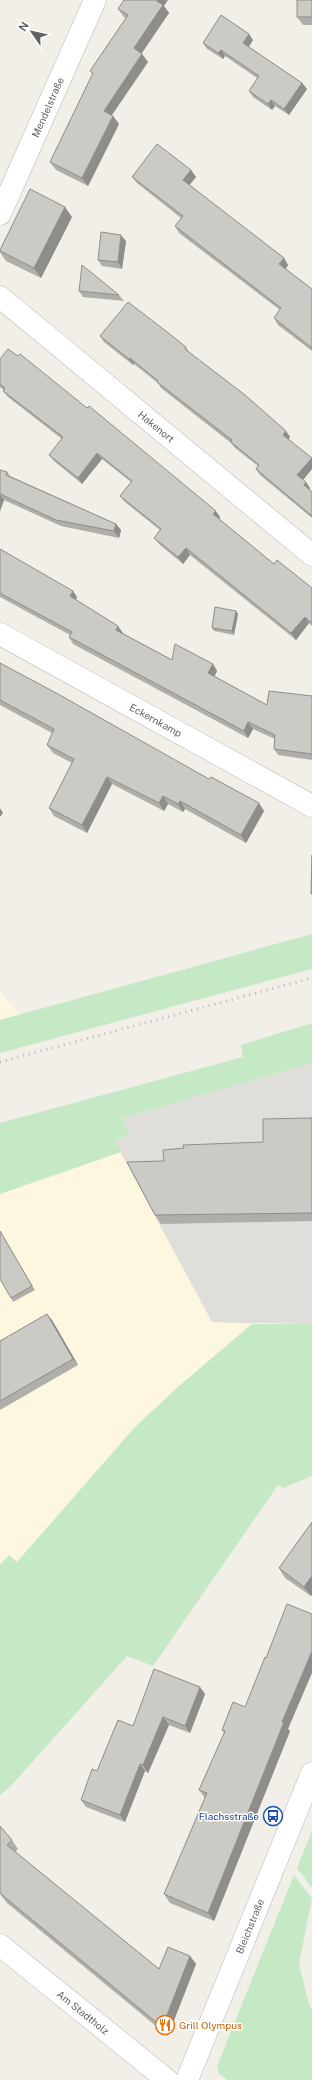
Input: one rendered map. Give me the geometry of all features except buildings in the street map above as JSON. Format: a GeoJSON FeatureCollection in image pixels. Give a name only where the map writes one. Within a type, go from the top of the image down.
{"type":"FeatureCollection","features":[{"type":"Feature","properties":{"kind":"street","name":"Mendelstraße"},"geometry":{"type":"LineString","coordinates":[[0,214],[96,0]]}},
{"type":"Feature","properties":{"kind":"street","name":"Hakenort"},"geometry":{"type":"LineString","coordinates":[[0,297],[312,555]]}},
{"type":"Feature","properties":{"kind":"street","name":"Eckernkamp"},"geometry":{"type":"LineString","coordinates":[[0,634],[312,806]]}},
{"type":"Feature","properties":{"kind":"street","name":"Bleichstraße"},"geometry":{"type":"LineString","coordinates":[[187,2080],[312,1773]]}},
{"type":"Feature","properties":{"kind":"street","name":"Am Stadtholz"},"geometry":{"type":"LineString","coordinates":[[0,1945],[167,2080]]}},
{"type":"Feature","properties":{"kind":"shaded area"},"geometry":{"type":"Polygon","coordinates":[[[0,991],[20,1015],[0,1020],[0,991]]]}},
{"type":"Feature","properties":{"kind":"shaded area"},"geometry":{"type":"Polygon","coordinates":[[[312,1063],[312,1324],[212,1322],[114,1140],[130,1135],[123,1118],[312,1063]]]}},
{"type":"Feature","properties":{"kind":"shaded area"},"geometry":{"type":"Polygon","coordinates":[[[121,1152],[212,1322],[252,1324],[179,1386],[135,1427],[17,1562],[9,1555],[0,1565],[0,1194],[121,1152]]]}},
{"type":"Feature","properties":{"kind":"green space"},"geometry":{"type":"Polygon","coordinates":[[[312,934],[312,969],[0,1053],[0,1020],[312,934]]]}},
{"type":"Feature","properties":{"kind":"green space"},"geometry":{"type":"Polygon","coordinates":[[[312,1023],[312,1063],[123,1118],[130,1135],[115,1140],[121,1152],[0,1194],[0,1123],[243,1057],[241,1045],[312,1023]]]}},
{"type":"Feature","properties":{"kind":"green space"},"geometry":{"type":"Polygon","coordinates":[[[252,1324],[312,1324],[312,1476],[283,1488],[278,1485],[153,1666],[127,1656],[10,1787],[0,1795],[0,1565],[9,1555],[17,1562],[135,1427],[179,1386],[252,1324]]]}},
{"type":"Feature","properties":{"kind":"green space"},"geometry":{"type":"Polygon","coordinates":[[[312,1831],[312,1888],[297,1868],[312,1831]]]}},
{"type":"Feature","properties":{"kind":"green space"},"geometry":{"type":"Polygon","coordinates":[[[294,1875],[312,1898],[299,1964],[312,2011],[312,2080],[228,2080],[219,2074],[217,2066],[294,1875]]]}},
{"type":"Feature","properties":{"kind":"railway"},"geometry":{"type":"LineString","coordinates":[[0,1062],[312,978]]}},
{"type":"Feature","properties":{"kind":"place","name":"Flachsstraße"},"geometry":{"type":"Point","coordinates":[273,1816]}},
{"type":"Feature","properties":{"kind":"place","name":"Grill Olympus"},"geometry":{"type":"Point","coordinates":[165,2025]}}]}
